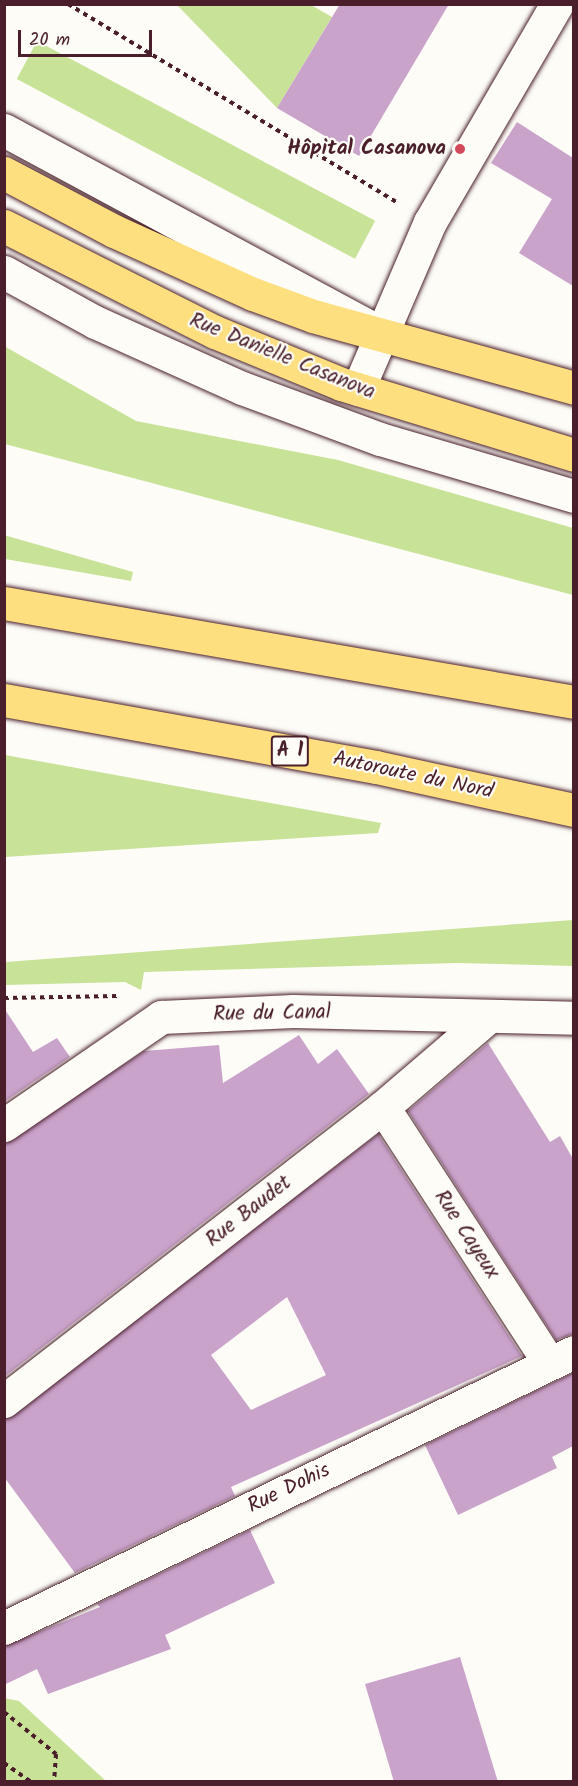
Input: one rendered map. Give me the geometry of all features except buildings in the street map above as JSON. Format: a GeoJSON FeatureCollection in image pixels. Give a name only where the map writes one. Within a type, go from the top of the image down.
{"type":"FeatureCollection","features":[{"type":"Feature","properties":{"kind":"main road"},"geometry":{"type":"LineString","coordinates":[[4,173],[198,272],[313,316],[380,332],[573,388]]}},
{"type":"Feature","properties":{"kind":"main road","name":"Rue Danielle Casanova"},"geometry":{"type":"LineString","coordinates":[[4,226],[215,332],[358,390],[573,455]]}},
{"type":"Feature","properties":{"kind":"main road"},"geometry":{"type":"LineString","coordinates":[[4,603],[573,702]]}},
{"type":"Feature","properties":{"kind":"main road","name":"Autoroute du Nord"},"geometry":{"type":"LineString","coordinates":[[4,700],[376,767],[573,810]]}},
{"type":"Feature","properties":{"kind":"street"},"geometry":{"type":"LineString","coordinates":[[358,390],[380,332],[430,222],[557,4]]}},
{"type":"Feature","properties":{"kind":"street"},"geometry":{"type":"LineString","coordinates":[[4,130],[380,332]]}},
{"type":"Feature","properties":{"kind":"street"},"geometry":{"type":"LineString","coordinates":[[4,272],[95,322],[242,388],[380,439],[573,496]]}},
{"type":"Feature","properties":{"kind":"street","name":"Rue du Canal"},"geometry":{"type":"LineString","coordinates":[[4,1125],[161,1017],[293,1011],[573,1018]]}},
{"type":"Feature","properties":{"kind":"street","name":"Rue Baudet"},"geometry":{"type":"LineString","coordinates":[[4,1401],[383,1107],[488,1017]]}},
{"type":"Feature","properties":{"kind":"street","name":"Rue Cayeux"},"geometry":{"type":"LineString","coordinates":[[383,1107],[561,1357]]}},
{"type":"Feature","properties":{"kind":"street","name":"Rue Dohis"},"geometry":{"type":"LineString","coordinates":[[4,1628],[561,1357]]}},
{"type":"Feature","properties":{"kind":"path"},"geometry":{"type":"LineString","coordinates":[[68,4],[430,222]]}},
{"type":"Feature","properties":{"kind":"path"},"geometry":{"type":"LineString","coordinates":[[4,999],[100,1000]]}},
{"type":"Feature","properties":{"kind":"path"},"geometry":{"type":"LineString","coordinates":[[4,1713],[56,1754],[54,1782]]}},
{"type":"Feature","properties":{"kind":"path"},"geometry":{"type":"LineString","coordinates":[[4,1763],[30,1782]]}},
{"type":"Feature","properties":{"kind":"green space"},"geometry":{"type":"Polygon","coordinates":[[[177,5],[311,5],[332,17],[277,108],[177,5]]]}},
{"type":"Feature","properties":{"kind":"green space"},"geometry":{"type":"Polygon","coordinates":[[[37,41],[375,221],[355,259],[17,79],[37,41]]]}},
{"type":"Feature","properties":{"kind":"green space"},"geometry":{"type":"Polygon","coordinates":[[[4,346],[136,421],[338,460],[573,528],[573,595],[5,444],[4,346]]]}},
{"type":"Feature","properties":{"kind":"green space"},"geometry":{"type":"Polygon","coordinates":[[[4,535],[133,572],[131,581],[5,559],[4,535]]]}},
{"type":"Feature","properties":{"kind":"green space"},"geometry":{"type":"Polygon","coordinates":[[[4,755],[381,823],[378,833],[5,857],[4,755]]]}},
{"type":"Feature","properties":{"kind":"green space"},"geometry":{"type":"Polygon","coordinates":[[[573,920],[573,966],[457,963],[144,972],[141,990],[125,982],[5,985],[5,962],[573,920]]]}},
{"type":"Feature","properties":{"kind":"green space"},"geometry":{"type":"Polygon","coordinates":[[[4,1698],[19,1701],[106,1781],[5,1781],[4,1698]]]}},
{"type":"Feature","properties":{"kind":"place","name":"Hôpital Casanova"},"geometry":{"type":"Point","coordinates":[460,149]}}]}
